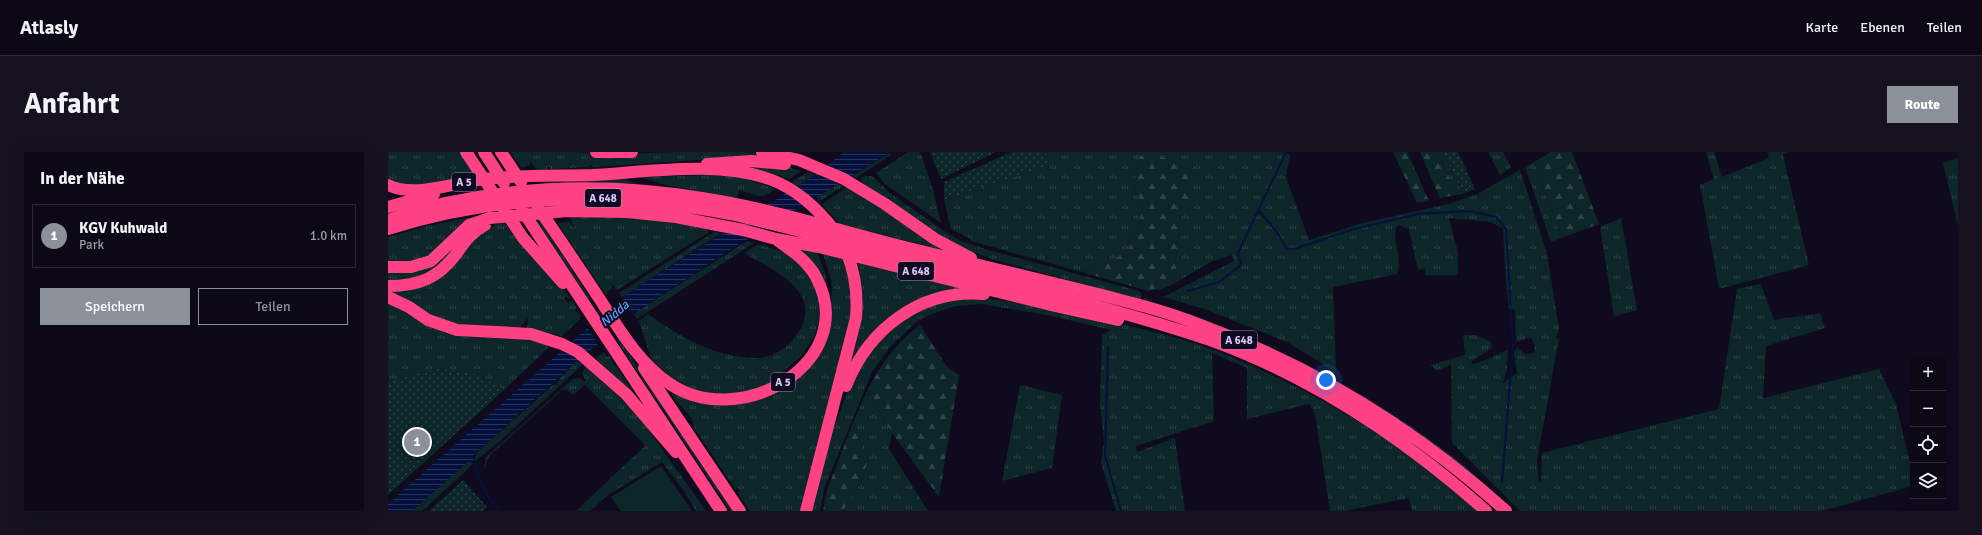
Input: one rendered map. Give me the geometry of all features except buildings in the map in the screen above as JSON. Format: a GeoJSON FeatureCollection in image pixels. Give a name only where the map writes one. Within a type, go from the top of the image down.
{"type":"FeatureCollection","features":[{"type":"Feature","properties":{"kind":"highway","name":"A 5"},"geometry":{"type":"LineString","coordinates":[[466,152],[518,230],[587,310]]}},
{"type":"Feature","properties":{"kind":"highway","name":"A 5"},"geometry":{"type":"LineString","coordinates":[[484,152],[611,347],[721,511]]}},
{"type":"Feature","properties":{"kind":"highway","name":"A 5"},"geometry":{"type":"LineString","coordinates":[[501,152],[740,511]]}},
{"type":"Feature","properties":{"kind":"highway"},"geometry":{"type":"LineString","coordinates":[[596,152],[632,152]]}},
{"type":"Feature","properties":{"kind":"highway"},"geometry":{"type":"LineString","coordinates":[[762,152],[833,174],[885,204],[935,239],[990,268]]}},
{"type":"Feature","properties":{"kind":"highway"},"geometry":{"type":"LineString","coordinates":[[673,170],[730,162],[797,163]]}},
{"type":"Feature","properties":{"kind":"highway"},"geometry":{"type":"LineString","coordinates":[[388,207],[463,186],[489,182],[541,177],[673,170],[712,170],[749,174],[762,177],[787,187],[812,204],[837,233],[854,274],[857,304],[855,325],[831,414]]}},
{"type":"Feature","properties":{"kind":"highway","name":"A 5"},"geometry":{"type":"LineString","coordinates":[[388,185],[396,189],[415,191],[503,177],[541,177]]}},
{"type":"Feature","properties":{"kind":"highway","name":"A 648"},"geometry":{"type":"LineString","coordinates":[[388,219],[427,202],[489,182]]}},
{"type":"Feature","properties":{"kind":"highway","name":"A 648"},"geometry":{"type":"LineString","coordinates":[[388,219],[450,202],[531,191],[568,188],[642,190],[704,198],[739,205],[1147,307],[1199,324],[1252,345],[1305,370],[1379,413],[1461,472],[1506,511]]}},
{"type":"Feature","properties":{"kind":"highway","name":"A 648"},"geometry":{"type":"LineString","coordinates":[[388,229],[440,215],[516,203],[583,198],[638,200],[694,207],[730,214],[1112,310],[1210,340],[1291,376],[1357,412],[1394,436],[1460,488],[1486,511]]}},
{"type":"Feature","properties":{"kind":"highway","name":"A 648"},"geometry":{"type":"LineString","coordinates":[[388,267],[401,268],[422,264],[436,257],[469,226],[490,218],[567,211],[627,212],[715,224],[776,239],[819,247],[1055,306],[1210,340]]}},
{"type":"Feature","properties":{"kind":"highway"},"geometry":{"type":"LineString","coordinates":[[388,286],[414,284],[426,280],[445,267],[466,239],[474,232],[492,221],[510,216]]}},
{"type":"Feature","properties":{"kind":"highway","name":"A 5"},"geometry":{"type":"LineString","coordinates":[[625,340],[670,384],[692,395],[704,398],[730,400],[766,392],[785,381],[803,366],[818,344],[822,332],[825,309],[821,286],[810,268],[796,253],[776,239]]}},
{"type":"Feature","properties":{"kind":"highway","name":"A 648"},"geometry":{"type":"LineString","coordinates":[[806,511],[831,414],[855,365],[877,335],[894,319],[923,302],[948,296],[973,293],[1055,306]]}},
{"type":"Feature","properties":{"kind":"highway"},"geometry":{"type":"LineString","coordinates":[[388,297],[409,307],[428,320],[456,330],[526,333],[554,340],[578,352],[626,394],[667,443],[691,466]]}},
{"type":"Feature","properties":{"kind":"green space"},"geometry":{"type":"Polygon","coordinates":[[[388,152],[460,152],[473,173],[474,178],[420,188],[388,182],[388,152]]]}},
{"type":"Feature","properties":{"kind":"green space"},"geometry":{"type":"Polygon","coordinates":[[[511,152],[574,152],[605,155],[674,152],[747,152],[761,154],[760,156],[592,167],[592,165],[589,165],[589,167],[550,169],[547,167],[547,170],[537,170],[528,158],[531,165],[521,167],[511,152]]]}},
{"type":"Feature","properties":{"kind":"green space"},"geometry":{"type":"Polygon","coordinates":[[[908,152],[920,152],[932,186],[941,223],[885,184],[876,173],[908,152]]]}},
{"type":"Feature","properties":{"kind":"green space"},"geometry":{"type":"Polygon","coordinates":[[[930,152],[996,152],[941,179],[930,152]]]}},
{"type":"Feature","properties":{"kind":"green space"},"geometry":{"type":"Polygon","coordinates":[[[1011,152],[1045,152],[1051,165],[944,200],[944,182],[1011,152]]]}},
{"type":"Feature","properties":{"kind":"green space"},"geometry":{"type":"Polygon","coordinates":[[[1045,152],[1279,152],[1290,154],[1286,177],[1309,240],[1363,223],[1449,204],[1477,194],[1520,170],[1547,253],[1559,328],[1556,340],[1559,338],[1537,460],[1539,481],[1541,481],[1542,453],[1719,409],[1737,289],[1761,284],[1774,320],[1820,313],[1825,328],[1766,346],[1763,398],[1879,369],[1896,404],[1910,462],[1910,487],[1822,511],[1520,511],[1452,443],[1451,364],[1438,371],[1430,365],[1465,355],[1463,335],[1476,335],[1490,341],[1492,348],[1473,360],[1471,364],[1485,360],[1508,350],[1507,369],[1503,383],[1517,373],[1514,353],[1517,347],[1525,354],[1534,353],[1535,346],[1531,338],[1516,342],[1515,309],[1509,309],[1503,229],[1491,222],[1449,218],[1458,252],[1458,275],[1425,275],[1425,269],[1418,270],[1409,230],[1399,225],[1397,226],[1395,237],[1399,262],[1397,274],[1333,287],[1336,372],[1289,343],[1202,308],[1163,297],[1234,261],[1232,255],[1213,261],[1173,284],[1182,204],[1140,156],[1138,170],[1132,184],[1142,204],[1141,217],[1129,248],[1110,263],[1081,272],[971,241],[971,239],[951,229],[944,200],[1050,165],[1045,152]]]}},
{"type":"Feature","properties":{"kind":"green space"},"geometry":{"type":"Polygon","coordinates":[[[1393,152],[1407,152],[1429,201],[1417,203],[1393,152]]]}},
{"type":"Feature","properties":{"kind":"green space"},"geometry":{"type":"Polygon","coordinates":[[[1420,152],[1437,152],[1457,195],[1440,198],[1420,152]]]}},
{"type":"Feature","properties":{"kind":"green space"},"geometry":{"type":"Polygon","coordinates":[[[1437,152],[1443,152],[1463,194],[1457,195],[1437,152]]]}},
{"type":"Feature","properties":{"kind":"green space"},"geometry":{"type":"Polygon","coordinates":[[[1443,152],[1458,152],[1475,189],[1463,194],[1443,152]]]}},
{"type":"Feature","properties":{"kind":"green space"},"geometry":{"type":"Polygon","coordinates":[[[1488,152],[1503,152],[1511,167],[1500,175],[1488,152]]]}},
{"type":"Feature","properties":{"kind":"green space"},"geometry":{"type":"Polygon","coordinates":[[[1551,152],[1572,152],[1599,224],[1562,238],[1534,162],[1551,152]]]}},
{"type":"Feature","properties":{"kind":"green space"},"geometry":{"type":"Polygon","coordinates":[[[1706,152],[1714,152],[1722,177],[1769,158],[1767,152],[1789,152],[1783,155],[1809,265],[1719,289],[1700,185],[1714,179],[1706,152]]]}},
{"type":"Feature","properties":{"kind":"green space"},"geometry":{"type":"Polygon","coordinates":[[[890,153],[891,155],[856,178],[852,176],[890,153]]]}},
{"type":"Feature","properties":{"kind":"green space"},"geometry":{"type":"Polygon","coordinates":[[[1149,154],[1195,166],[1190,198],[1182,204],[1173,284],[1163,289],[1149,291],[1081,272],[1110,263],[1129,248],[1141,217],[1142,204],[1132,184],[1138,170],[1140,156],[1149,154]]]}},
{"type":"Feature","properties":{"kind":"green space"},"geometry":{"type":"Polygon","coordinates":[[[1958,158],[1958,226],[1943,163],[1958,158]]]}},
{"type":"Feature","properties":{"kind":"green space"},"geometry":{"type":"Polygon","coordinates":[[[1534,162],[1562,238],[1551,242],[1525,167],[1534,162]]]}},
{"type":"Feature","properties":{"kind":"green space"},"geometry":{"type":"Polygon","coordinates":[[[717,164],[788,167],[802,171],[789,179],[772,173],[717,164]]]}},
{"type":"Feature","properties":{"kind":"green space"},"geometry":{"type":"Polygon","coordinates":[[[808,172],[815,175],[797,186],[791,182],[808,172]]]}},
{"type":"Feature","properties":{"kind":"green space"},"geometry":{"type":"Polygon","coordinates":[[[709,175],[741,177],[776,189],[762,197],[739,190],[737,198],[666,185],[639,177],[709,175]]]}},
{"type":"Feature","properties":{"kind":"green space"},"geometry":{"type":"Polygon","coordinates":[[[865,176],[872,176],[890,193],[941,229],[961,241],[988,250],[1139,291],[1142,295],[1140,299],[995,260],[958,247],[933,234],[863,185],[864,183],[859,179],[865,176]]]}},
{"type":"Feature","properties":{"kind":"green space"},"geometry":{"type":"Polygon","coordinates":[[[624,179],[639,184],[589,182],[551,183],[551,181],[624,179]]]}},
{"type":"Feature","properties":{"kind":"green space"},"geometry":{"type":"Polygon","coordinates":[[[839,184],[844,186],[820,201],[816,197],[839,184]]]}},
{"type":"Feature","properties":{"kind":"green space"},"geometry":{"type":"Polygon","coordinates":[[[847,187],[955,253],[840,224],[822,204],[847,187]]]}},
{"type":"Feature","properties":{"kind":"green space"},"geometry":{"type":"Polygon","coordinates":[[[483,215],[438,252],[413,263],[388,263],[388,237],[431,225],[483,215]]]}},
{"type":"Feature","properties":{"kind":"green space"},"geometry":{"type":"Polygon","coordinates":[[[569,216],[631,217],[631,220],[635,220],[635,217],[655,219],[706,229],[709,232],[617,290],[610,282],[613,288],[607,292],[608,294],[606,295],[556,221],[561,223],[569,221],[576,230],[569,216]]]}},
{"type":"Feature","properties":{"kind":"green space"},"geometry":{"type":"Polygon","coordinates":[[[1621,218],[1637,310],[1614,316],[1600,227],[1621,218]]]}},
{"type":"Feature","properties":{"kind":"green space"},"geometry":{"type":"Polygon","coordinates":[[[504,222],[513,235],[515,234],[557,280],[571,299],[569,300],[566,297],[564,298],[568,303],[572,300],[577,308],[575,309],[576,312],[579,312],[578,313],[581,317],[562,336],[527,328],[528,318],[520,328],[448,324],[392,296],[388,289],[411,288],[484,229],[504,222]]]}},
{"type":"Feature","properties":{"kind":"green space"},"geometry":{"type":"Polygon","coordinates":[[[541,222],[591,299],[589,300],[538,223],[541,222]]]}},
{"type":"Feature","properties":{"kind":"green space"},"geometry":{"type":"Polygon","coordinates":[[[478,224],[429,276],[388,284],[388,271],[417,270],[478,224]]]}},
{"type":"Feature","properties":{"kind":"green space"},"geometry":{"type":"Polygon","coordinates":[[[714,232],[721,233],[622,297],[619,293],[714,232]]]}},
{"type":"Feature","properties":{"kind":"green space"},"geometry":{"type":"Polygon","coordinates":[[[747,241],[754,243],[637,319],[634,314],[635,313],[747,241]]]}},
{"type":"Feature","properties":{"kind":"green space"},"geometry":{"type":"Polygon","coordinates":[[[759,244],[786,253],[805,269],[816,286],[819,298],[819,318],[815,335],[802,355],[776,378],[756,392],[704,395],[673,379],[651,359],[639,321],[648,314],[673,331],[699,345],[742,357],[762,358],[773,355],[783,349],[792,341],[804,322],[805,308],[802,296],[783,276],[744,253],[759,244]]]}},
{"type":"Feature","properties":{"kind":"green space"},"geometry":{"type":"Polygon","coordinates":[[[792,247],[817,252],[825,272],[828,297],[792,247]]]}},
{"type":"Feature","properties":{"kind":"green space"},"geometry":{"type":"Polygon","coordinates":[[[823,254],[843,259],[849,281],[852,316],[818,444],[815,446],[817,446],[806,487],[802,511],[750,511],[737,492],[739,491],[738,488],[735,489],[694,428],[690,417],[674,399],[671,388],[711,402],[795,377],[831,307],[831,279],[823,254]]]}},
{"type":"Feature","properties":{"kind":"green space"},"geometry":{"type":"Polygon","coordinates":[[[858,263],[968,290],[921,301],[847,372],[860,278],[858,263]]]}},
{"type":"Feature","properties":{"kind":"green space"},"geometry":{"type":"Polygon","coordinates":[[[1145,297],[1150,301],[1247,337],[1310,366],[1330,378],[1276,351],[1211,324],[1144,300],[1145,297]]]}},
{"type":"Feature","properties":{"kind":"green space"},"geometry":{"type":"Polygon","coordinates":[[[982,298],[1036,306],[1149,331],[1194,343],[1234,358],[1285,381],[1335,407],[1406,452],[1479,511],[1412,511],[1409,498],[1344,511],[1330,511],[1315,414],[1309,404],[1247,419],[1247,368],[1212,353],[1214,421],[1136,446],[1137,452],[1175,438],[1185,511],[1116,511],[1101,463],[1104,443],[1100,404],[1102,335],[1111,330],[1052,316],[982,304],[955,306],[927,316],[916,322],[890,347],[872,372],[824,489],[820,511],[810,511],[827,447],[847,393],[857,371],[873,348],[904,319],[942,301],[982,298]]]}},
{"type":"Feature","properties":{"kind":"green space"},"geometry":{"type":"Polygon","coordinates":[[[388,302],[445,333],[467,337],[526,339],[549,344],[547,349],[504,390],[480,375],[440,368],[388,381],[388,302]]]}},
{"type":"Feature","properties":{"kind":"green space"},"geometry":{"type":"Polygon","coordinates":[[[920,325],[947,367],[959,375],[939,497],[892,433],[867,391],[878,372],[896,347],[920,325]]]}},
{"type":"Feature","properties":{"kind":"green space"},"geometry":{"type":"Polygon","coordinates":[[[619,339],[733,511],[730,511],[617,341],[619,339]]]}},
{"type":"Feature","properties":{"kind":"green space"},"geometry":{"type":"Polygon","coordinates":[[[604,352],[607,357],[609,356],[639,400],[600,364],[596,358],[604,352]]]}},
{"type":"Feature","properties":{"kind":"green space"},"geometry":{"type":"Polygon","coordinates":[[[577,361],[583,364],[501,440],[474,462],[476,454],[480,450],[554,384],[557,385],[560,378],[577,361]]]}},
{"type":"Feature","properties":{"kind":"green space"},"geometry":{"type":"Polygon","coordinates":[[[586,366],[618,395],[643,422],[706,511],[696,511],[684,491],[662,462],[608,495],[590,511],[576,511],[645,446],[585,385],[573,395],[567,390],[563,389],[489,456],[485,467],[483,468],[487,456],[573,379],[579,378],[584,382],[586,381],[582,374],[586,366]]]}},
{"type":"Feature","properties":{"kind":"green space"},"geometry":{"type":"Polygon","coordinates":[[[440,368],[480,375],[504,390],[388,495],[388,381],[440,368]]]}},
{"type":"Feature","properties":{"kind":"green space"},"geometry":{"type":"Polygon","coordinates":[[[1020,385],[1062,395],[1052,468],[1002,481],[1020,385]]]}},
{"type":"Feature","properties":{"kind":"green space"},"geometry":{"type":"Polygon","coordinates":[[[1352,390],[1370,400],[1400,419],[1399,420],[1352,390]]]}},
{"type":"Feature","properties":{"kind":"green space"},"geometry":{"type":"Polygon","coordinates":[[[867,391],[892,433],[889,449],[928,511],[843,511],[862,480],[868,460],[852,425],[867,391]]]}},
{"type":"Feature","properties":{"kind":"green space"},"geometry":{"type":"Polygon","coordinates":[[[1404,421],[1459,461],[1515,511],[1403,423],[1404,421]]]}},
{"type":"Feature","properties":{"kind":"green space"},"geometry":{"type":"Polygon","coordinates":[[[852,425],[868,460],[862,480],[843,511],[823,511],[827,490],[852,425]]]}},
{"type":"Feature","properties":{"kind":"green space"},"geometry":{"type":"Polygon","coordinates":[[[468,462],[471,462],[472,464],[468,469],[422,511],[412,511],[459,468],[468,462]]]}},
{"type":"Feature","properties":{"kind":"green space"},"geometry":{"type":"Polygon","coordinates":[[[661,466],[692,511],[621,511],[611,497],[661,466]]]}},
{"type":"Feature","properties":{"kind":"green space"},"geometry":{"type":"Polygon","coordinates":[[[463,480],[487,507],[483,511],[429,511],[463,480]]]}},
{"type":"Feature","properties":{"kind":"water","name":"Nidda"},"geometry":{"type":"Polygon","coordinates":[[[844,152],[891,152],[728,251],[635,313],[577,361],[474,455],[472,464],[470,460],[412,511],[388,511],[388,504],[401,492],[625,295],[815,175],[844,152]]]}},
{"type":"Feature","properties":{"kind":"pier"},"geometry":{"type":"Polygon","coordinates":[[[620,296],[634,316],[599,345],[586,325],[620,296]]]}},
{"type":"Feature","properties":{"kind":"waterway"},"geometry":{"type":"LineString","coordinates":[[1188,291],[1219,282],[1240,266],[1241,263],[1238,253],[1286,152]]}},
{"type":"Feature","properties":{"kind":"waterway"},"geometry":{"type":"LineString","coordinates":[[1258,210],[1276,231],[1287,249],[1294,249],[1354,229],[1418,214],[1469,211],[1496,217],[1506,229],[1513,347],[1502,481]]}},
{"type":"Feature","properties":{"kind":"waterway"},"geometry":{"type":"LineString","coordinates":[[1108,347],[1105,456],[1121,511]]}},
{"type":"Feature","properties":{"kind":"waterway"},"geometry":{"type":"LineString","coordinates":[[473,462],[487,496],[500,511]]}},
{"type":"Feature","properties":{"kind":"place","name":"KGV Kuhwald"},"geometry":{"type":"Point","coordinates":[417,442]}}]}
